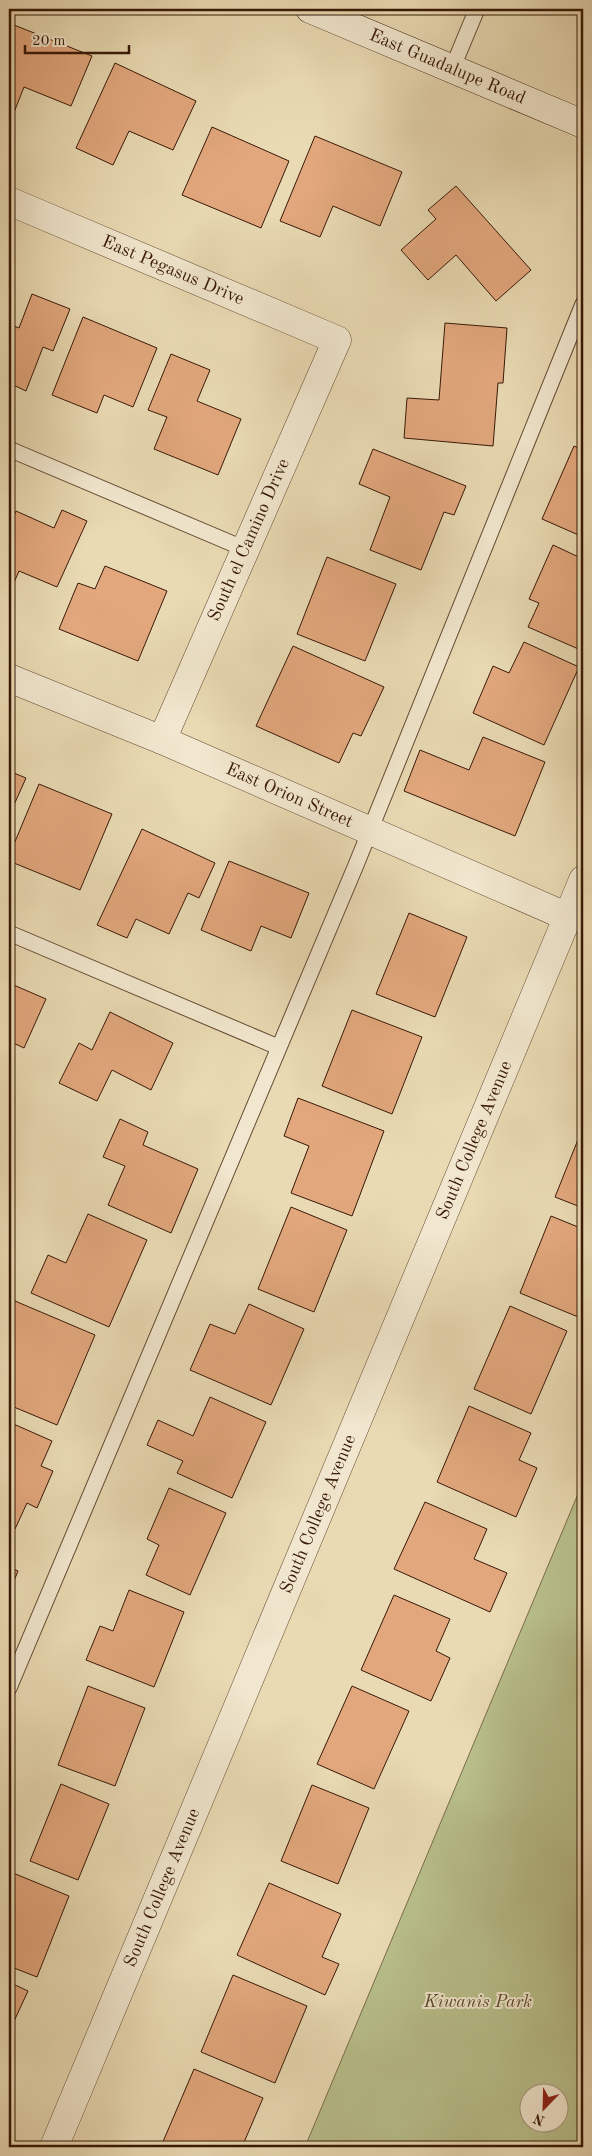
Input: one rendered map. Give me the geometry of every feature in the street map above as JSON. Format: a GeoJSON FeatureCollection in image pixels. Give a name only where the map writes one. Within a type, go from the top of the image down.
{"type":"FeatureCollection","features":[{"type":"Feature","properties":{"kind":"street","name":"East Guadalupe Road"},"geometry":{"type":"LineString","coordinates":[[310,9],[583,124]]}},
{"type":"Feature","properties":{"kind":"street","name":"East Pegasus Drive"},"geometry":{"type":"LineString","coordinates":[[9,201],[336,340]]}},
{"type":"Feature","properties":{"kind":"street","name":"South el Camino Drive"},"geometry":{"type":"LineString","coordinates":[[162,740],[336,340]]}},
{"type":"Feature","properties":{"kind":"street","name":"East Orion Street"},"geometry":{"type":"LineString","coordinates":[[9,678],[162,740],[568,917]]}},
{"type":"Feature","properties":{"kind":"street","name":"South College Avenue"},"geometry":{"type":"LineString","coordinates":[[54,2147],[583,880]]}},
{"type":"Feature","properties":{"kind":"lane"},"geometry":{"type":"LineString","coordinates":[[452,69],[477,9]]}},
{"type":"Feature","properties":{"kind":"lane"},"geometry":{"type":"LineString","coordinates":[[9,1688],[356,865],[583,304]]}},
{"type":"Feature","properties":{"kind":"lane"},"geometry":{"type":"LineString","coordinates":[[9,449],[245,549]]}},
{"type":"Feature","properties":{"kind":"lane"},"geometry":{"type":"LineString","coordinates":[[9,933],[278,1047]]}},
{"type":"Feature","properties":{"kind":"green space","name":"Kiwanis Park"},"geometry":{"type":"Polygon","coordinates":[[[583,1482],[583,2147],[305,2147],[583,1482]]]}},
{"type":"Feature","properties":{"kind":"building"},"geometry":{"type":"Polygon","coordinates":[[[9,23],[92,56],[71,106],[24,87],[11,120],[9,119],[9,23]]]}},
{"type":"Feature","properties":{"kind":"building"},"geometry":{"type":"Polygon","coordinates":[[[115,63],[196,101],[173,150],[129,131],[113,165],[76,148],[115,63]]]}},
{"type":"Feature","properties":{"kind":"building"},"geometry":{"type":"Polygon","coordinates":[[[212,127],[289,161],[261,228],[182,195],[212,127]]]}},
{"type":"Feature","properties":{"kind":"building"},"geometry":{"type":"Polygon","coordinates":[[[315,136],[402,172],[380,226],[333,206],[320,237],[280,221],[315,136]]]}},
{"type":"Feature","properties":{"kind":"building"},"geometry":{"type":"Polygon","coordinates":[[[456,186],[531,270],[496,301],[456,255],[428,280],[401,250],[436,219],[428,210],[456,186]]]}},
{"type":"Feature","properties":{"kind":"building"},"geometry":{"type":"Polygon","coordinates":[[[32,294],[70,309],[53,351],[43,347],[26,391],[9,383],[9,324],[19,328],[32,294]]]}},
{"type":"Feature","properties":{"kind":"building"},"geometry":{"type":"Polygon","coordinates":[[[83,317],[157,348],[133,407],[104,395],[97,413],[52,395],[83,317]]]}},
{"type":"Feature","properties":{"kind":"building"},"geometry":{"type":"Polygon","coordinates":[[[445,323],[507,328],[503,383],[498,383],[493,446],[404,438],[407,398],[439,400],[445,323]]]}},
{"type":"Feature","properties":{"kind":"building"},"geometry":{"type":"Polygon","coordinates":[[[171,354],[210,370],[197,401],[241,419],[218,475],[154,449],[167,417],[148,410],[171,354]]]}},
{"type":"Feature","properties":{"kind":"building"},"geometry":{"type":"Polygon","coordinates":[[[574,446],[583,450],[583,537],[542,519],[574,446]]]}},
{"type":"Feature","properties":{"kind":"building"},"geometry":{"type":"Polygon","coordinates":[[[373,449],[466,486],[454,515],[444,512],[421,570],[370,550],[390,497],[359,484],[373,449]]]}},
{"type":"Feature","properties":{"kind":"building"},"geometry":{"type":"Polygon","coordinates":[[[62,510],[87,521],[57,587],[19,571],[9,594],[9,527],[16,511],[54,528],[62,510]]]}},
{"type":"Feature","properties":{"kind":"building"},"geometry":{"type":"Polygon","coordinates":[[[553,545],[583,559],[583,651],[528,627],[539,603],[529,599],[553,545]]]}},
{"type":"Feature","properties":{"kind":"building"},"geometry":{"type":"Polygon","coordinates":[[[327,557],[396,584],[365,661],[297,634],[327,557]]]}},
{"type":"Feature","properties":{"kind":"building"},"geometry":{"type":"Polygon","coordinates":[[[105,566],[167,591],[138,661],[59,629],[78,583],[95,589],[105,566]]]}},
{"type":"Feature","properties":{"kind":"building"},"geometry":{"type":"Polygon","coordinates":[[[524,642],[579,667],[544,745],[473,713],[493,666],[509,673],[524,642]]]}},
{"type":"Feature","properties":{"kind":"building"},"geometry":{"type":"Polygon","coordinates":[[[293,646],[384,687],[361,736],[353,733],[339,763],[256,726],[293,646]]]}},
{"type":"Feature","properties":{"kind":"building"},"geometry":{"type":"Polygon","coordinates":[[[483,737],[545,762],[515,836],[404,791],[420,750],[469,770],[483,737]]]}},
{"type":"Feature","properties":{"kind":"building"},"geometry":{"type":"Polygon","coordinates":[[[9,771],[26,778],[9,816],[9,771]]]}},
{"type":"Feature","properties":{"kind":"building"},"geometry":{"type":"Polygon","coordinates":[[[39,784],[112,814],[80,890],[9,861],[9,856],[39,784]]]}},
{"type":"Feature","properties":{"kind":"building"},"geometry":{"type":"Polygon","coordinates":[[[142,829],[215,863],[199,898],[188,893],[169,934],[136,919],[127,938],[97,925],[142,829]]]}},
{"type":"Feature","properties":{"kind":"building"},"geometry":{"type":"Polygon","coordinates":[[[229,861],[309,893],[291,938],[261,926],[251,951],[201,930],[229,861]]]}},
{"type":"Feature","properties":{"kind":"building"},"geometry":{"type":"Polygon","coordinates":[[[409,913],[467,937],[435,1017],[376,994],[409,913]]]}},
{"type":"Feature","properties":{"kind":"building"},"geometry":{"type":"Polygon","coordinates":[[[9,983],[46,999],[24,1048],[9,1041],[9,983]]]}},
{"type":"Feature","properties":{"kind":"building"},"geometry":{"type":"Polygon","coordinates":[[[352,1010],[422,1037],[392,1114],[322,1086],[352,1010]]]}},
{"type":"Feature","properties":{"kind":"building"},"geometry":{"type":"Polygon","coordinates":[[[110,1012],[173,1043],[151,1090],[112,1070],[97,1101],[59,1083],[79,1043],[92,1050],[110,1012]]]}},
{"type":"Feature","properties":{"kind":"building"},"geometry":{"type":"Polygon","coordinates":[[[298,1098],[384,1131],[352,1216],[291,1193],[309,1146],[284,1136],[298,1098]]]}},
{"type":"Feature","properties":{"kind":"building"},"geometry":{"type":"Polygon","coordinates":[[[120,1119],[148,1132],[143,1145],[198,1169],[171,1233],[108,1205],[125,1166],[103,1157],[120,1119]]]}},
{"type":"Feature","properties":{"kind":"building"},"geometry":{"type":"Polygon","coordinates":[[[583,1127],[583,1208],[555,1197],[583,1127]]]}},
{"type":"Feature","properties":{"kind":"building"},"geometry":{"type":"Polygon","coordinates":[[[291,1207],[347,1230],[314,1312],[258,1289],[291,1207]]]}},
{"type":"Feature","properties":{"kind":"building"},"geometry":{"type":"Polygon","coordinates":[[[88,1214],[147,1240],[109,1327],[31,1293],[48,1255],[66,1263],[88,1214]]]}},
{"type":"Feature","properties":{"kind":"building"},"geometry":{"type":"Polygon","coordinates":[[[551,1216],[583,1229],[583,1319],[520,1293],[551,1216]]]}},
{"type":"Feature","properties":{"kind":"building"},"geometry":{"type":"Polygon","coordinates":[[[15,1301],[95,1335],[57,1425],[9,1405],[9,1361],[12,1353],[9,1352],[9,1314],[15,1301]]]}},
{"type":"Feature","properties":{"kind":"building"},"geometry":{"type":"Polygon","coordinates":[[[249,1304],[304,1329],[271,1405],[190,1370],[210,1324],[235,1334],[249,1304]]]}},
{"type":"Feature","properties":{"kind":"building"},"geometry":{"type":"Polygon","coordinates":[[[510,1306],[567,1331],[531,1414],[474,1389],[510,1306]]]}},
{"type":"Feature","properties":{"kind":"building"},"geometry":{"type":"Polygon","coordinates":[[[210,1397],[266,1422],[232,1498],[177,1473],[183,1461],[147,1445],[158,1420],[193,1436],[210,1397]]]}},
{"type":"Feature","properties":{"kind":"building"},"geometry":{"type":"Polygon","coordinates":[[[469,1406],[531,1433],[519,1460],[537,1468],[516,1517],[437,1482],[469,1406]]]}},
{"type":"Feature","properties":{"kind":"building"},"geometry":{"type":"Polygon","coordinates":[[[9,1422],[52,1441],[41,1466],[53,1471],[37,1508],[27,1503],[15,1529],[9,1526],[9,1422]]]}},
{"type":"Feature","properties":{"kind":"building"},"geometry":{"type":"Polygon","coordinates":[[[169,1488],[226,1513],[190,1595],[146,1575],[159,1545],[147,1539],[169,1488]]]}},
{"type":"Feature","properties":{"kind":"building"},"geometry":{"type":"Polygon","coordinates":[[[425,1502],[487,1529],[474,1559],[507,1573],[490,1612],[394,1569],[425,1502]]]}},
{"type":"Feature","properties":{"kind":"building"},"geometry":{"type":"Polygon","coordinates":[[[9,1567],[18,1571],[9,1593],[9,1567]]]}},
{"type":"Feature","properties":{"kind":"building"},"geometry":{"type":"Polygon","coordinates":[[[129,1590],[184,1612],[154,1687],[86,1660],[100,1626],[113,1631],[129,1590]]]}},
{"type":"Feature","properties":{"kind":"building"},"geometry":{"type":"Polygon","coordinates":[[[394,1595],[450,1619],[436,1651],[450,1658],[431,1701],[361,1670],[394,1595]]]}},
{"type":"Feature","properties":{"kind":"building"},"geometry":{"type":"Polygon","coordinates":[[[88,1686],[145,1708],[115,1786],[58,1765],[88,1686]]]}},
{"type":"Feature","properties":{"kind":"building"},"geometry":{"type":"Polygon","coordinates":[[[352,1686],[409,1711],[374,1789],[317,1764],[352,1686]]]}},
{"type":"Feature","properties":{"kind":"building"},"geometry":{"type":"Polygon","coordinates":[[[61,1784],[109,1804],[78,1880],[30,1861],[61,1784]]]}},
{"type":"Feature","properties":{"kind":"building"},"geometry":{"type":"Polygon","coordinates":[[[312,1785],[369,1808],[338,1884],[281,1861],[312,1785]]]}},
{"type":"Feature","properties":{"kind":"building"},"geometry":{"type":"Polygon","coordinates":[[[13,1873],[69,1896],[37,1977],[9,1966],[9,1884],[13,1873]]]}},
{"type":"Feature","properties":{"kind":"building"},"geometry":{"type":"Polygon","coordinates":[[[269,1883],[341,1914],[322,1957],[339,1964],[325,1995],[237,1955],[269,1883]]]}},
{"type":"Feature","properties":{"kind":"building"},"geometry":{"type":"Polygon","coordinates":[[[233,1975],[307,2006],[275,2083],[201,2052],[233,1975]]]}},
{"type":"Feature","properties":{"kind":"building"},"geometry":{"type":"Polygon","coordinates":[[[9,1982],[28,1991],[9,2032],[9,1982]]]}},
{"type":"Feature","properties":{"kind":"building"},"geometry":{"type":"Polygon","coordinates":[[[194,2069],[263,2098],[242,2147],[170,2147],[162,2144],[194,2069]]]}}]}
